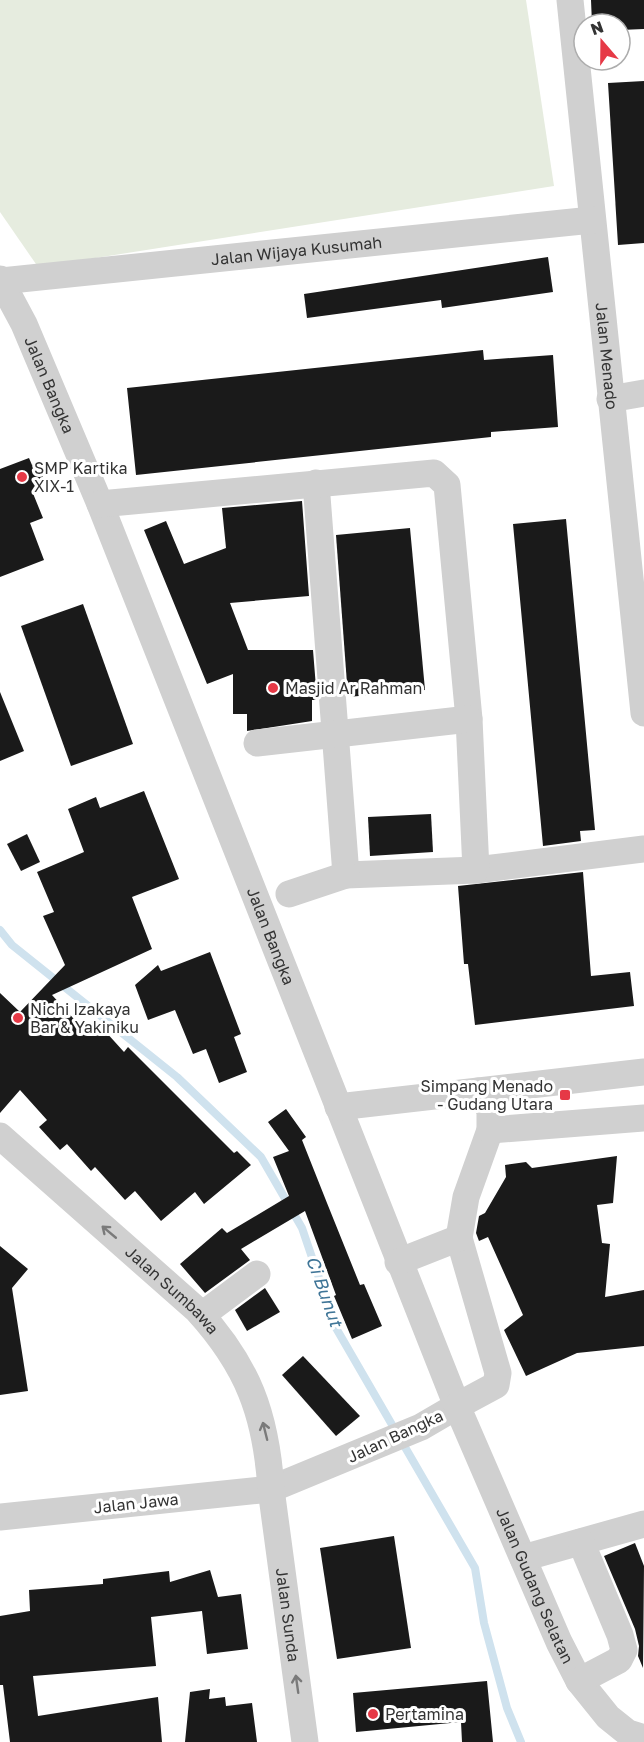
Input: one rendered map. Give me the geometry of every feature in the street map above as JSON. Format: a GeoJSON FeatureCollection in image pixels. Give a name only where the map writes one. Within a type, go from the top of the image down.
{"type":"FeatureCollection","features":[{"type":"Feature","properties":{"kind":"street","name":"Jalan Menado"},"geometry":{"type":"LineString","coordinates":[[570,0],[610,399],[637,601],[644,713]]}},
{"type":"Feature","properties":{"kind":"street","name":"Jalan Wijaya Kusumah"},"geometry":{"type":"LineString","coordinates":[[1,280],[592,220]]}},
{"type":"Feature","properties":{"kind":"street","name":"Jalan Bangka"},"geometry":{"type":"LineString","coordinates":[[1,280],[24,324],[100,504],[398,1262],[457,1406],[422,1427],[271,1489]]}},
{"type":"Feature","properties":{"kind":"street"},"geometry":{"type":"LineString","coordinates":[[610,399],[644,393]]}},
{"type":"Feature","properties":{"kind":"street"},"geometry":{"type":"LineString","coordinates":[[100,504],[434,473],[443,478],[447,485],[469,718],[477,870]]}},
{"type":"Feature","properties":{"kind":"street"},"geometry":{"type":"LineString","coordinates":[[316,483],[346,875]]}},
{"type":"Feature","properties":{"kind":"street"},"geometry":{"type":"LineString","coordinates":[[257,743],[469,718]]}},
{"type":"Feature","properties":{"kind":"street"},"geometry":{"type":"LineString","coordinates":[[289,894],[346,875],[477,870],[644,849]]}},
{"type":"Feature","properties":{"kind":"street"},"geometry":{"type":"LineString","coordinates":[[338,1107],[644,1072]]}},
{"type":"Feature","properties":{"kind":"street"},"geometry":{"type":"LineString","coordinates":[[457,1406],[496,1385],[498,1373],[459,1238],[466,1197],[490,1130],[490,1110],[478,1091]]}},
{"type":"Feature","properties":{"kind":"street"},"geometry":{"type":"LineString","coordinates":[[490,1130],[644,1118]]}},
{"type":"Feature","properties":{"kind":"street","name":"Jalan Sumbawa"},"geometry":{"type":"LineString","coordinates":[[0,1136],[202,1315],[223,1340],[246,1377],[260,1414],[268,1447],[271,1489]]}},
{"type":"Feature","properties":{"kind":"street"},"geometry":{"type":"LineString","coordinates":[[398,1262],[459,1238]]}},
{"type":"Feature","properties":{"kind":"street"},"geometry":{"type":"LineString","coordinates":[[202,1315],[257,1274]]}},
{"type":"Feature","properties":{"kind":"street","name":"Jalan Gudang Selatan"},"geometry":{"type":"LineString","coordinates":[[457,1406],[559,1642],[579,1681],[608,1717],[628,1733],[644,1738]]}},
{"type":"Feature","properties":{"kind":"street","name":"Jalan Jawa"},"geometry":{"type":"LineString","coordinates":[[0,1517],[271,1489]]}},
{"type":"Feature","properties":{"kind":"street","name":"Jalan Sunda"},"geometry":{"type":"LineString","coordinates":[[271,1489],[305,1742]]}},
{"type":"Feature","properties":{"kind":"street"},"geometry":{"type":"LineString","coordinates":[[523,1558],[644,1524]]}},
{"type":"Feature","properties":{"kind":"street"},"geometry":{"type":"LineString","coordinates":[[579,1681],[619,1660],[624,1650],[620,1635],[581,1542]]}},
{"type":"Feature","properties":{"kind":"shaded area"},"geometry":{"type":"Polygon","coordinates":[[[0,0],[526,0],[554,186],[38,267],[0,212],[0,0]]]}},
{"type":"Feature","properties":{"kind":"building"},"geometry":{"type":"Polygon","coordinates":[[[591,0],[644,0],[644,29],[632,30],[632,12],[592,12],[591,0]]]}},
{"type":"Feature","properties":{"kind":"building"},"geometry":{"type":"Polygon","coordinates":[[[644,81],[644,243],[618,245],[608,83],[644,81]]]}},
{"type":"Feature","properties":{"kind":"building"},"geometry":{"type":"Polygon","coordinates":[[[548,257],[553,292],[442,308],[441,300],[307,318],[304,294],[548,257]]]}},
{"type":"Feature","properties":{"kind":"building"},"geometry":{"type":"Polygon","coordinates":[[[483,350],[484,360],[553,355],[558,427],[491,432],[491,437],[136,475],[127,388],[483,350]]]}},
{"type":"Feature","properties":{"kind":"building"},"geometry":{"type":"Polygon","coordinates":[[[29,458],[32,465],[37,462],[46,485],[32,491],[43,518],[30,523],[44,560],[0,577],[0,469],[29,458]]]}},
{"type":"Feature","properties":{"kind":"building"},"geometry":{"type":"Polygon","coordinates":[[[302,501],[309,596],[230,603],[248,650],[313,650],[317,700],[312,700],[312,721],[247,731],[247,714],[233,714],[233,674],[207,684],[144,530],[166,521],[184,564],[226,548],[222,508],[302,501]]]}},
{"type":"Feature","properties":{"kind":"building"},"geometry":{"type":"Polygon","coordinates":[[[566,519],[595,830],[580,831],[581,841],[543,846],[513,524],[566,519]]]}},
{"type":"Feature","properties":{"kind":"building"},"geometry":{"type":"Polygon","coordinates":[[[410,528],[425,690],[348,697],[336,535],[410,528]]]}},
{"type":"Feature","properties":{"kind":"building"},"geometry":{"type":"Polygon","coordinates":[[[83,604],[133,744],[71,766],[21,626],[83,604]]]}},
{"type":"Feature","properties":{"kind":"building"},"geometry":{"type":"Polygon","coordinates":[[[0,692],[24,751],[0,761],[0,692]]]}},
{"type":"Feature","properties":{"kind":"building"},"geometry":{"type":"Polygon","coordinates":[[[144,791],[179,879],[132,897],[152,949],[52,995],[84,1030],[95,1020],[124,1052],[128,1047],[234,1153],[237,1151],[251,1165],[204,1204],[195,1192],[161,1221],[135,1191],[125,1200],[95,1167],[91,1171],[67,1144],[60,1150],[39,1127],[47,1120],[20,1090],[0,1113],[0,993],[20,1012],[65,965],[43,916],[54,912],[37,872],[84,852],[68,809],[96,797],[100,808],[144,791]]]}},
{"type":"Feature","properties":{"kind":"building"},"geometry":{"type":"Polygon","coordinates":[[[431,814],[433,852],[370,856],[368,817],[431,814]]]}},
{"type":"Feature","properties":{"kind":"building"},"geometry":{"type":"Polygon","coordinates":[[[27,834],[40,862],[21,871],[7,844],[27,834]]]}},
{"type":"Feature","properties":{"kind":"building"},"geometry":{"type":"Polygon","coordinates":[[[583,872],[591,976],[630,972],[634,1006],[475,1025],[468,964],[464,964],[458,886],[583,872]]]}},
{"type":"Feature","properties":{"kind":"building"},"geometry":{"type":"Polygon","coordinates":[[[210,952],[241,1034],[234,1037],[247,1072],[219,1083],[206,1049],[193,1054],[175,1010],[148,1020],[135,985],[158,965],[161,971],[210,952]]]}},
{"type":"Feature","properties":{"kind":"building"},"geometry":{"type":"Polygon","coordinates":[[[286,1109],[306,1137],[302,1140],[327,1203],[360,1285],[364,1284],[382,1326],[352,1339],[334,1296],[336,1295],[305,1211],[241,1249],[250,1260],[205,1293],[180,1264],[222,1228],[227,1233],[289,1196],[273,1157],[289,1151],[268,1122],[286,1109]]]}},
{"type":"Feature","properties":{"kind":"building"},"geometry":{"type":"Polygon","coordinates":[[[617,1156],[613,1203],[597,1205],[602,1243],[610,1244],[605,1297],[644,1290],[644,1346],[577,1353],[526,1376],[504,1330],[523,1315],[488,1237],[479,1241],[476,1233],[479,1216],[485,1213],[506,1177],[505,1165],[526,1162],[532,1168],[617,1156]]]}},
{"type":"Feature","properties":{"kind":"building"},"geometry":{"type":"Polygon","coordinates":[[[0,1246],[28,1269],[12,1288],[28,1391],[0,1395],[0,1246]]]}},
{"type":"Feature","properties":{"kind":"building"},"geometry":{"type":"Polygon","coordinates":[[[265,1288],[280,1312],[247,1331],[235,1310],[265,1288]]]}},
{"type":"Feature","properties":{"kind":"building"},"geometry":{"type":"Polygon","coordinates":[[[303,1356],[360,1416],[336,1436],[282,1375],[303,1356]]]}},
{"type":"Feature","properties":{"kind":"building"},"geometry":{"type":"Polygon","coordinates":[[[394,1536],[411,1648],[337,1659],[320,1548],[394,1536]]]}},
{"type":"Feature","properties":{"kind":"building"},"geometry":{"type":"Polygon","coordinates":[[[635,1543],[644,1566],[643,1668],[638,1656],[639,1646],[635,1629],[604,1556],[635,1543]]]}},
{"type":"Feature","properties":{"kind":"building"},"geometry":{"type":"Polygon","coordinates":[[[210,1570],[218,1597],[241,1594],[248,1649],[207,1654],[202,1611],[151,1617],[156,1666],[33,1676],[38,1716],[158,1697],[162,1742],[10,1742],[3,1685],[0,1685],[0,1616],[30,1611],[29,1590],[103,1584],[103,1579],[169,1571],[170,1582],[210,1570]]]}},
{"type":"Feature","properties":{"kind":"building"},"geometry":{"type":"Polygon","coordinates":[[[487,1681],[493,1742],[462,1742],[461,1722],[356,1732],[353,1693],[487,1681]]]}},
{"type":"Feature","properties":{"kind":"building"},"geometry":{"type":"Polygon","coordinates":[[[210,1689],[209,1699],[225,1697],[226,1706],[252,1703],[257,1742],[185,1742],[190,1692],[210,1689]]]}},
{"type":"Feature","properties":{"kind":"waterway","name":"Ci Bunut"},"geometry":{"type":"LineString","coordinates":[[0,930],[12,945],[177,1077],[261,1157],[302,1228],[336,1328],[475,1568],[484,1623],[507,1708],[521,1742]]}},
{"type":"Feature","properties":{"kind":"place","name":"SMP Kartika XIX-1"},"geometry":{"type":"Point","coordinates":[22,477]}},
{"type":"Feature","properties":{"kind":"place","name":"Masjid Ar Rahman"},"geometry":{"type":"Point","coordinates":[273,688]}},
{"type":"Feature","properties":{"kind":"place","name":"Nichi Izakaya Bar & Yakiniku"},"geometry":{"type":"Point","coordinates":[18,1018]}},
{"type":"Feature","properties":{"kind":"place","name":"Simpang Menado - Gudang Utara"},"geometry":{"type":"Point","coordinates":[565,1095]}},
{"type":"Feature","properties":{"kind":"place","name":"Pertamina"},"geometry":{"type":"Point","coordinates":[373,1714]}}]}
